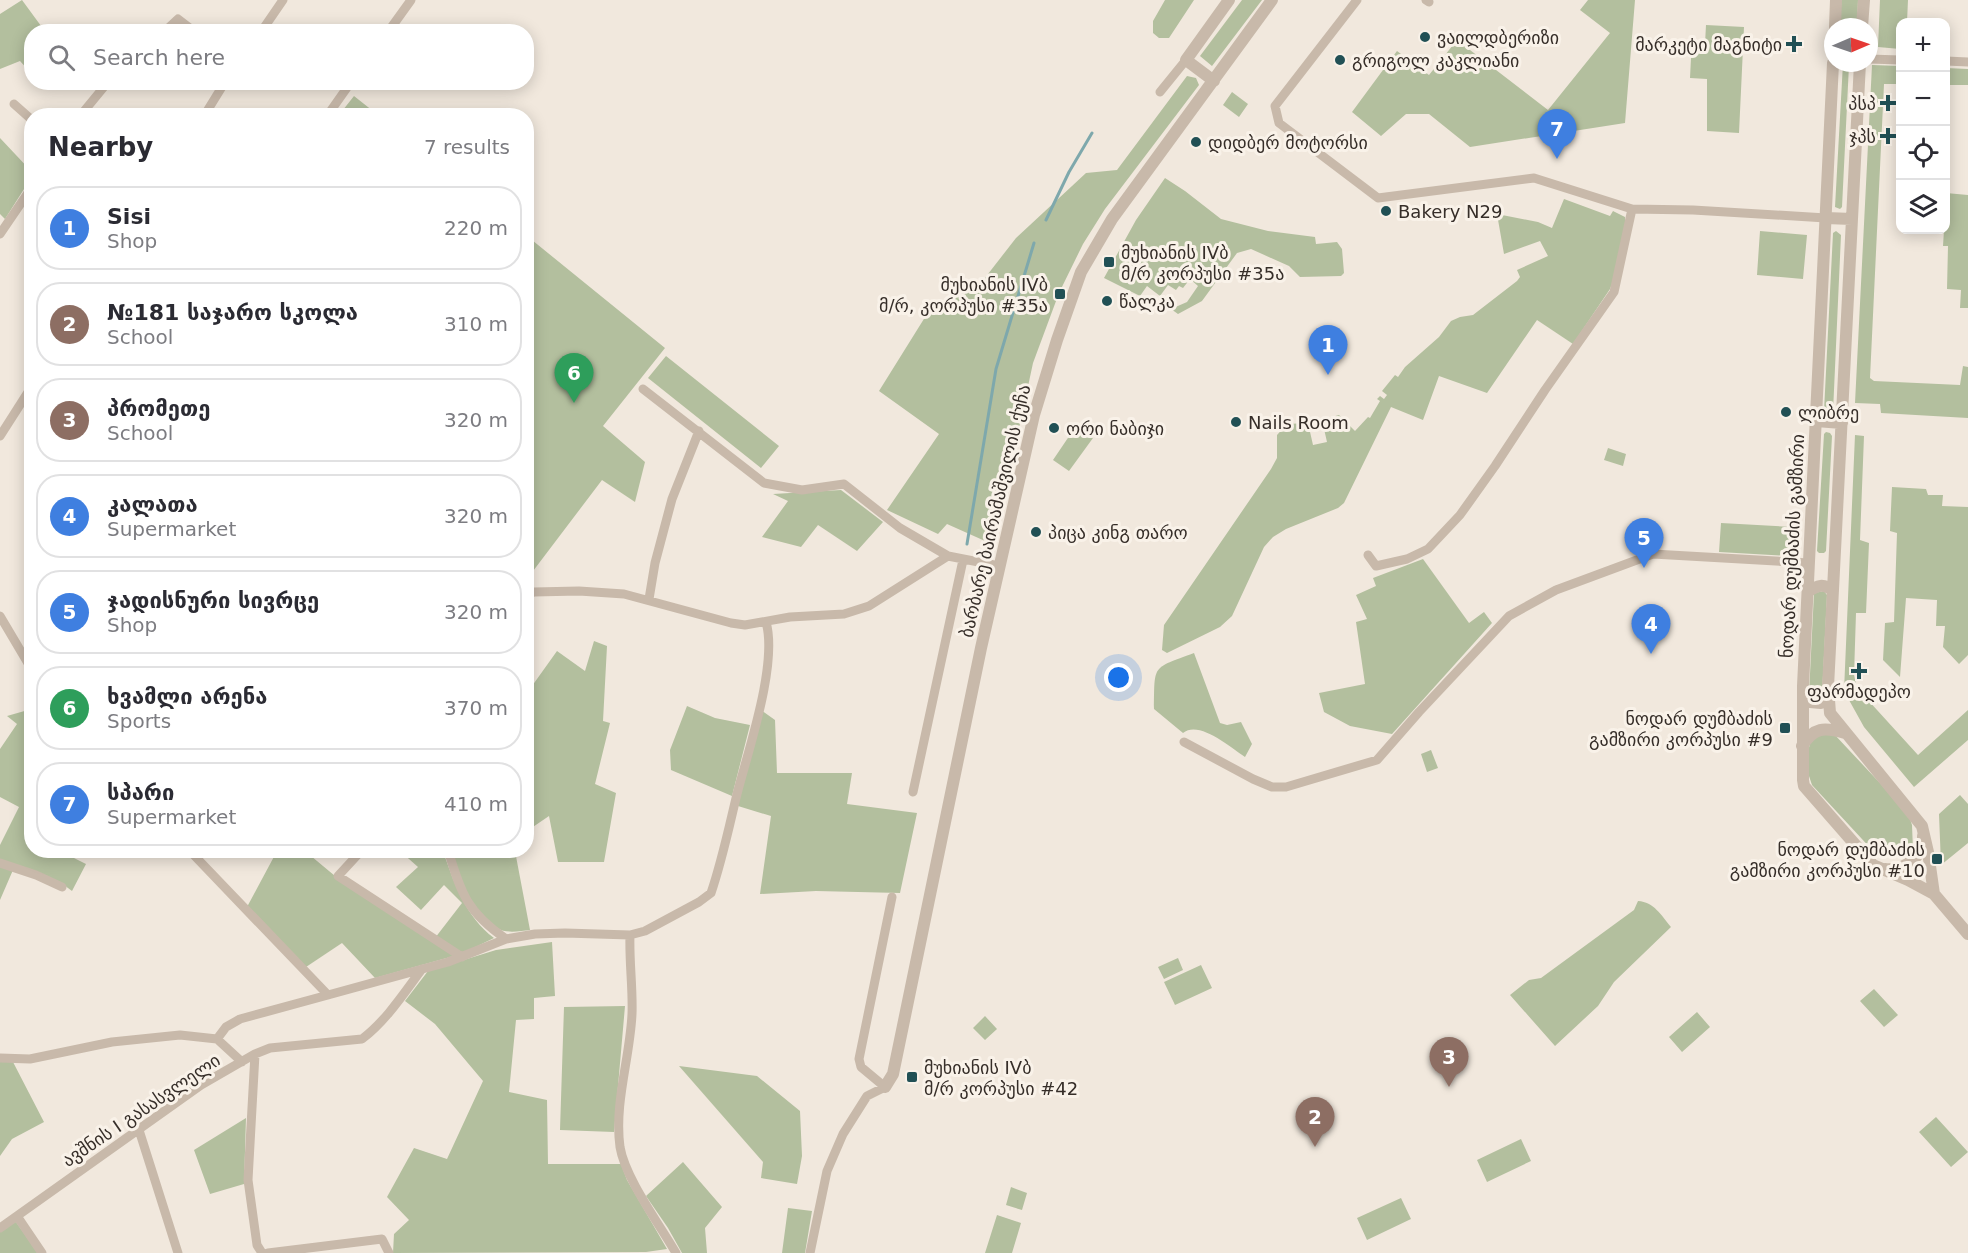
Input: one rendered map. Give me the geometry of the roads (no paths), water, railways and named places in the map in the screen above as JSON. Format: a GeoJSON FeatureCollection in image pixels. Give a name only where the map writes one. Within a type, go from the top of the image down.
{"type":"FeatureCollection","features":[{"type":"Feature","properties":{"kind":"street"},"geometry":{"type":"LineString","coordinates":[[266,24],[283,0]]}},
{"type":"Feature","properties":{"kind":"street"},"geometry":{"type":"LineString","coordinates":[[394,24],[411,0]]}},
{"type":"Feature","properties":{"kind":"street"},"geometry":{"type":"LineString","coordinates":[[1160,92],[1229,0]]}},
{"type":"Feature","properties":{"kind":"street","name":"ბარბარე ბაირამაშვილის ქუჩა"},"geometry":{"type":"LineString","coordinates":[[885,1087],[892,1074],[999,566],[1034,415],[1081,272],[1112,219],[1272,0]]}},
{"type":"Feature","properties":{"kind":"street"},"geometry":{"type":"LineString","coordinates":[[1357,0],[1275,106],[1279,123],[1378,198],[1534,178],[1632,209],[1852,219]]}},
{"type":"Feature","properties":{"kind":"street"},"geometry":{"type":"LineString","coordinates":[[1835,18],[1836,0]]}},
{"type":"Feature","properties":{"kind":"street"},"geometry":{"type":"LineString","coordinates":[[1863,18],[1864,0]]}},
{"type":"Feature","properties":{"kind":"street"},"geometry":{"type":"LineString","coordinates":[[173,24],[178,19],[185,24]]}},
{"type":"Feature","properties":{"kind":"street"},"geometry":{"type":"LineString","coordinates":[[1878,59],[1896,60]]}},
{"type":"Feature","properties":{"kind":"street"},"geometry":{"type":"LineString","coordinates":[[1185,60],[1214,81]]}},
{"type":"Feature","properties":{"kind":"street"},"geometry":{"type":"LineString","coordinates":[[1950,61],[1968,62]]}},
{"type":"Feature","properties":{"kind":"street","name":"ნოდარ დუმბაძის გამზირი"},"geometry":{"type":"LineString","coordinates":[[1833,72],[1803,695],[1804,786],[1873,865],[1934,894],[1968,934]]}},
{"type":"Feature","properties":{"kind":"street"},"geometry":{"type":"LineString","coordinates":[[1860,72],[1833,591],[1830,713],[1922,826],[1934,894]]}},
{"type":"Feature","properties":{"kind":"street"},"geometry":{"type":"LineString","coordinates":[[87,108],[101,90]]}},
{"type":"Feature","properties":{"kind":"street"},"geometry":{"type":"LineString","coordinates":[[209,108],[220,90]]}},
{"type":"Feature","properties":{"kind":"street"},"geometry":{"type":"LineString","coordinates":[[333,108],[345,90]]}},
{"type":"Feature","properties":{"kind":"street"},"geometry":{"type":"LineString","coordinates":[[14,104],[24,113]]}},
{"type":"Feature","properties":{"kind":"street"},"geometry":{"type":"LineString","coordinates":[[0,234],[24,199]]}},
{"type":"Feature","properties":{"kind":"street"},"geometry":{"type":"LineString","coordinates":[[1368,555],[1376,566],[1417,555],[1428,549],[1460,515],[1614,292],[1632,209]]}},
{"type":"Feature","properties":{"kind":"street"},"geometry":{"type":"LineString","coordinates":[[643,389],[764,483],[802,490],[844,484],[900,528],[948,556],[999,566]]}},
{"type":"Feature","properties":{"kind":"street"},"geometry":{"type":"LineString","coordinates":[[0,436],[24,398]]}},
{"type":"Feature","properties":{"kind":"street"},"geometry":{"type":"LineString","coordinates":[[1816,421],[1842,423]]}},
{"type":"Feature","properties":{"kind":"street"},"geometry":{"type":"LineString","coordinates":[[649,599],[655,563],[672,499],[699,431]]}},
{"type":"Feature","properties":{"kind":"street"},"geometry":{"type":"LineString","coordinates":[[1184,742],[1253,779],[1272,787],[1286,787],[1377,760],[1419,711],[1509,616],[1556,590],[1653,554],[1809,563]]}},
{"type":"Feature","properties":{"kind":"street"},"geometry":{"type":"LineString","coordinates":[[534,592],[624,594],[746,625],[790,617],[844,614],[869,606],[948,556]]}},
{"type":"Feature","properties":{"kind":"street","name":"ბარბარე ბაირამაშვილის ქუჩა"},"geometry":{"type":"LineString","coordinates":[[913,792],[963,560]]}},
{"type":"Feature","properties":{"kind":"street"},"geometry":{"type":"LineString","coordinates":[[1808,592],[1817,586],[1827,586],[1833,591]]}},
{"type":"Feature","properties":{"kind":"street"},"geometry":{"type":"LineString","coordinates":[[0,616],[24,656]]}},
{"type":"Feature","properties":{"kind":"street"},"geometry":{"type":"LineString","coordinates":[[217,1040],[226,1027],[240,1019],[462,957],[506,939],[535,934],[630,935],[645,931],[699,902],[711,893],[761,699],[770,651],[766,622]]}},
{"type":"Feature","properties":{"kind":"street"},"geometry":{"type":"LineString","coordinates":[[1803,695],[1810,702],[1821,703],[1829,696]]}},
{"type":"Feature","properties":{"kind":"street"},"geometry":{"type":"LineString","coordinates":[[1802,746],[1808,736],[1818,730],[1830,729],[1845,733]]}},
{"type":"Feature","properties":{"kind":"street"},"geometry":{"type":"LineString","coordinates":[[1873,865],[1888,870],[1904,867],[1917,857],[1923,842],[1922,826]]}},
{"type":"Feature","properties":{"kind":"street"},"geometry":{"type":"LineString","coordinates":[[197,858],[328,995]]}},
{"type":"Feature","properties":{"kind":"street"},"geometry":{"type":"LineString","coordinates":[[355,858],[338,876],[462,957]]}},
{"type":"Feature","properties":{"kind":"street"},"geometry":{"type":"LineString","coordinates":[[450,858],[468,904],[486,925],[506,939]]}},
{"type":"Feature","properties":{"kind":"street"},"geometry":{"type":"LineString","coordinates":[[0,863],[36,875],[62,887]]}},
{"type":"Feature","properties":{"kind":"street"},"geometry":{"type":"LineString","coordinates":[[810,1253],[827,1171],[843,1134],[867,1096],[885,1087],[861,1067],[859,1059],[892,897]]}},
{"type":"Feature","properties":{"kind":"street"},"geometry":{"type":"LineString","coordinates":[[630,935],[632,1013],[620,1117],[620,1148],[627,1170],[637,1189],[676,1253]]}},
{"type":"Feature","properties":{"kind":"street","name":"ავშნის I გასასვლელი"},"geometry":{"type":"LineString","coordinates":[[0,1228],[201,1085],[255,1054],[270,1048],[362,1039],[388,1013],[422,969]]}},
{"type":"Feature","properties":{"kind":"street"},"geometry":{"type":"LineString","coordinates":[[0,1058],[30,1059],[140,1038],[180,1035],[217,1040],[242,1062]]}},
{"type":"Feature","properties":{"kind":"street"},"geometry":{"type":"LineString","coordinates":[[255,1054],[248,1180],[257,1245],[262,1253]]}},
{"type":"Feature","properties":{"kind":"street"},"geometry":{"type":"LineString","coordinates":[[139,1130],[178,1253]]}},
{"type":"Feature","properties":{"kind":"street"},"geometry":{"type":"LineString","coordinates":[[17,1216],[42,1253]]}},
{"type":"Feature","properties":{"kind":"street"},"geometry":{"type":"LineString","coordinates":[[268,1253],[382,1239],[389,1253]]}},
{"type":"Feature","properties":{"kind":"waterway"},"geometry":{"type":"LineString","coordinates":[[1046,220],[1069,172],[1092,133]]}},
{"type":"Feature","properties":{"kind":"waterway"},"geometry":{"type":"LineString","coordinates":[[967,544],[996,369],[1034,243]]}},
{"type":"Feature","properties":{"kind":"place","name":"ვაილდბერიზი"},"geometry":{"type":"Point","coordinates":[1425,37]}},
{"type":"Feature","properties":{"kind":"place","name":"მარკეტი მაგნიტი"},"geometry":{"type":"Point","coordinates":[1794,44]}},
{"type":"Feature","properties":{"kind":"place","name":"გრიგოლ კაკლიანი"},"geometry":{"type":"Point","coordinates":[1340,60]}},
{"type":"Feature","properties":{"kind":"place","name":"პსპ"},"geometry":{"type":"Point","coordinates":[1888,103]}},
{"type":"Feature","properties":{"kind":"place","name":"ჯპს"},"geometry":{"type":"Point","coordinates":[1888,136]}},
{"type":"Feature","properties":{"kind":"place","name":"დიდბერ მოტორსი"},"geometry":{"type":"Point","coordinates":[1196,142]}},
{"type":"Feature","properties":{"kind":"place","name":"სპარი"},"geometry":{"type":"Point","coordinates":[1557,159]}},
{"type":"Feature","properties":{"kind":"place","name":"Bakery N29"},"geometry":{"type":"Point","coordinates":[1386,211]}},
{"type":"Feature","properties":{"kind":"place","name":"მუხიანის IVბ მ/რ კორპუსი #35ა"},"geometry":{"type":"Point","coordinates":[1109,262]}},
{"type":"Feature","properties":{"kind":"place","name":"მუხიანის IVბ მ/რ, კორპუსი #35ა"},"geometry":{"type":"Point","coordinates":[1060,294]}},
{"type":"Feature","properties":{"kind":"place","name":"წალკა"},"geometry":{"type":"Point","coordinates":[1107,301]}},
{"type":"Feature","properties":{"kind":"place","name":"Sisi"},"geometry":{"type":"Point","coordinates":[1328,375]}},
{"type":"Feature","properties":{"kind":"place","name":"ხვამლი არენა"},"geometry":{"type":"Point","coordinates":[574,403]}},
{"type":"Feature","properties":{"kind":"place","name":"ლიბრე"},"geometry":{"type":"Point","coordinates":[1786,412]}},
{"type":"Feature","properties":{"kind":"place","name":"Nails Room"},"geometry":{"type":"Point","coordinates":[1236,422]}},
{"type":"Feature","properties":{"kind":"place","name":"ორი ნაბიჯი"},"geometry":{"type":"Point","coordinates":[1054,428]}},
{"type":"Feature","properties":{"kind":"place","name":"პიცა კინგ თარო"},"geometry":{"type":"Point","coordinates":[1036,532]}},
{"type":"Feature","properties":{"kind":"place","name":"ჯადისნური სივრცე"},"geometry":{"type":"Point","coordinates":[1644,568]}},
{"type":"Feature","properties":{"kind":"place","name":"კალათა"},"geometry":{"type":"Point","coordinates":[1651,654]}},
{"type":"Feature","properties":{"kind":"place","name":"ფარმადეპო"},"geometry":{"type":"Point","coordinates":[1859,671]}},
{"type":"Feature","properties":{"kind":"place","name":"ნოდარ დუმბაძის გამზირი კორპუსი #9"},"geometry":{"type":"Point","coordinates":[1785,728]}},
{"type":"Feature","properties":{"kind":"place","name":"ნოდარ დუმბაძის გამზირი კორპუსი #10"},"geometry":{"type":"Point","coordinates":[1937,859]}},
{"type":"Feature","properties":{"kind":"place","name":"მუხიანის IVბ მ/რ კორპუსი #42"},"geometry":{"type":"Point","coordinates":[912,1077]}},
{"type":"Feature","properties":{"kind":"place","name":"პრომეთე"},"geometry":{"type":"Point","coordinates":[1449,1087]}},
{"type":"Feature","properties":{"kind":"place","name":"№181 საჯარო სკოლა"},"geometry":{"type":"Point","coordinates":[1315,1147]}}]}
